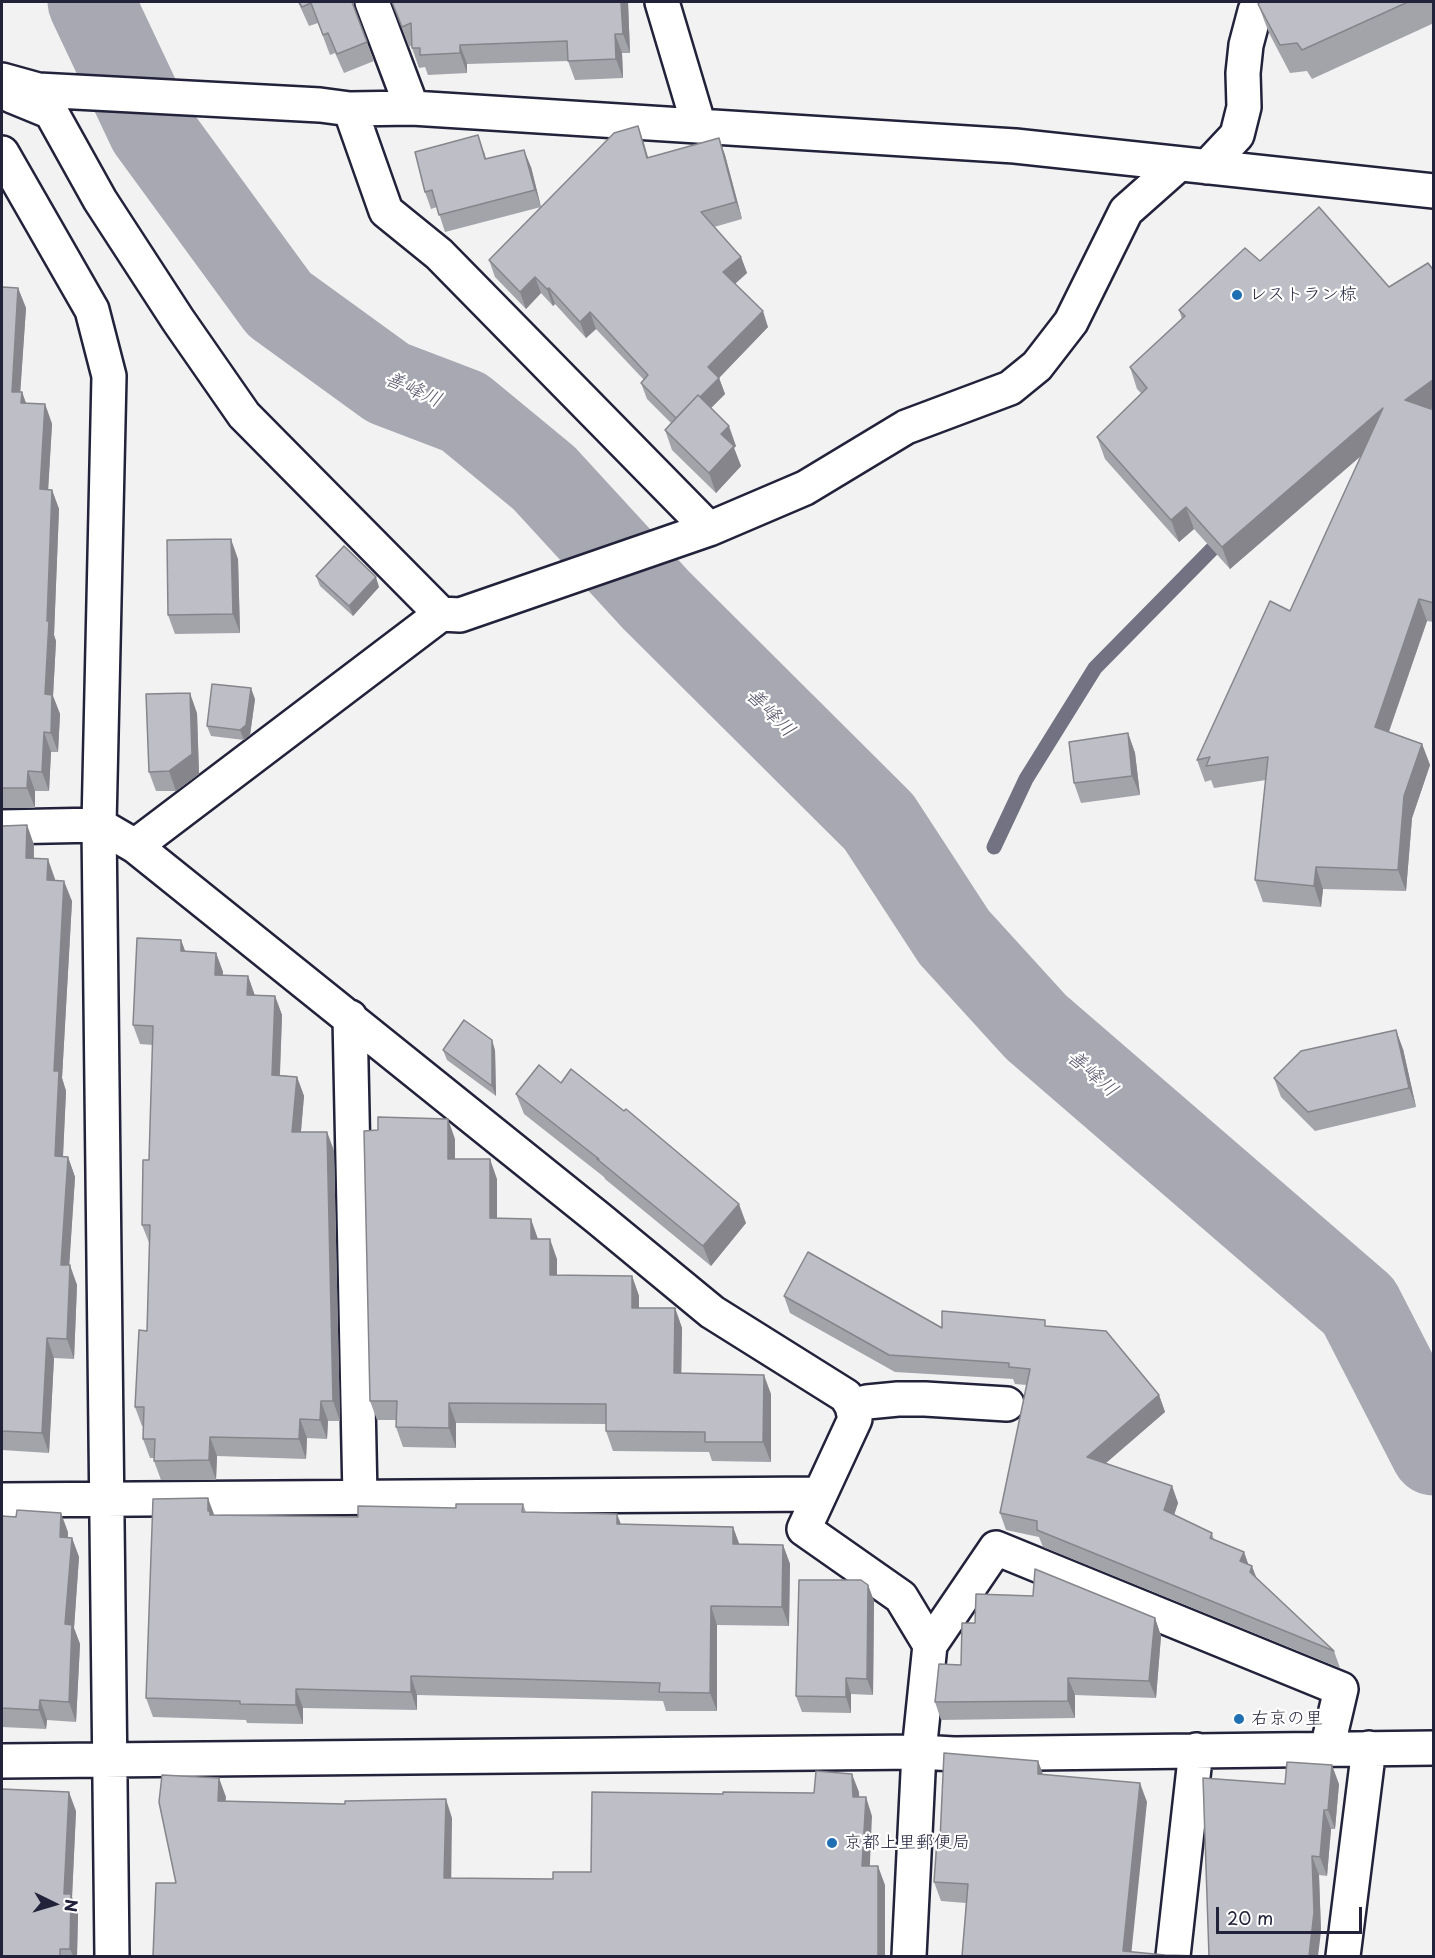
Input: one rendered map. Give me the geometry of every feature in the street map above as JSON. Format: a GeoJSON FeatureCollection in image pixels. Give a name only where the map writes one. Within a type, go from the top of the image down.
{"type":"FeatureCollection","features":[{"type":"Feature","properties":{"kind":"street"},"geometry":{"type":"LineString","coordinates":[[372,2],[412,108]]}},
{"type":"Feature","properties":{"kind":"street"},"geometry":{"type":"LineString","coordinates":[[662,2],[699,126]]}},
{"type":"Feature","properties":{"kind":"street"},"geometry":{"type":"LineString","coordinates":[[135,846],[451,615],[709,529],[805,488],[906,427],[1010,388],[1037,366],[1071,322],[1126,211],[1238,135],[1244,107],[1243,73],[1246,45],[1255,11],[1260,2]]}},
{"type":"Feature","properties":{"kind":"street"},"geometry":{"type":"LineString","coordinates":[[2,80],[38,90],[335,107],[412,108],[1015,146],[1434,190]]}},
{"type":"Feature","properties":{"kind":"street"},"geometry":{"type":"LineString","coordinates":[[2,92],[51,112],[100,200],[178,320],[244,415],[451,615]]}},
{"type":"Feature","properties":{"kind":"street"},"geometry":{"type":"LineString","coordinates":[[335,107],[386,211],[439,254],[709,529]]}},
{"type":"Feature","properties":{"kind":"street"},"geometry":{"type":"LineString","coordinates":[[2,153],[92,310],[110,376],[99,825],[112,1956]]}},
{"type":"Feature","properties":{"kind":"street"},"geometry":{"type":"LineString","coordinates":[[2,827],[99,825],[135,846],[350,1017],[712,1312],[846,1396],[852,1406],[855,1419],[804,1529],[901,1597],[930,1645]]}},
{"type":"Feature","properties":{"kind":"street"},"geometry":{"type":"LineString","coordinates":[[350,1017],[360,1497]]}},
{"type":"Feature","properties":{"kind":"street"},"geometry":{"type":"LineString","coordinates":[[852,1406],[898,1399],[1007,1404]]}},
{"type":"Feature","properties":{"kind":"street"},"geometry":{"type":"LineString","coordinates":[[2,1500],[820,1494]]}},
{"type":"Feature","properties":{"kind":"street"},"geometry":{"type":"LineString","coordinates":[[909,1956],[919,1752],[930,1645],[996,1548],[1341,1689],[1351,1748],[1343,1956]]}},
{"type":"Feature","properties":{"kind":"street"},"geometry":{"type":"LineString","coordinates":[[2,1761],[1434,1748]]}},
{"type":"Feature","properties":{"kind":"street"},"geometry":{"type":"LineString","coordinates":[[1173,1956],[1196,1750]]}},
{"type":"Feature","properties":{"kind":"building"},"geometry":{"type":"Polygon","coordinates":[[[299,2],[352,2],[367,42],[337,54],[328,33],[323,35],[311,3],[302,7],[299,2]]]}},
{"type":"Feature","properties":{"kind":"building"},"geometry":{"type":"Polygon","coordinates":[[[392,2],[621,2],[623,34],[615,34],[616,59],[568,61],[567,41],[460,45],[460,53],[420,55],[420,48],[412,48],[411,23],[402,27],[392,2]]]}},
{"type":"Feature","properties":{"kind":"building"},"geometry":{"type":"Polygon","coordinates":[[[1260,2],[1408,2],[1302,50],[1297,43],[1280,45],[1258,4],[1260,2]]]}},
{"type":"Feature","properties":{"kind":"building"},"geometry":{"type":"Polygon","coordinates":[[[638,126],[647,158],[719,138],[736,202],[701,212],[741,257],[723,272],[763,311],[708,367],[719,378],[700,397],[698,395],[676,418],[641,383],[648,375],[590,312],[580,322],[549,288],[547,289],[535,277],[520,292],[489,260],[614,133],[638,126]]]}},
{"type":"Feature","properties":{"kind":"building"},"geometry":{"type":"Polygon","coordinates":[[[478,135],[485,159],[524,150],[535,190],[439,215],[432,190],[425,192],[415,152],[478,135]]]}},
{"type":"Feature","properties":{"kind":"building"},"geometry":{"type":"Polygon","coordinates":[[[1319,207],[1389,287],[1428,263],[1434,271],[1434,379],[1405,400],[1434,410],[1434,603],[1419,599],[1375,727],[1422,744],[1404,796],[1398,870],[1316,867],[1314,886],[1255,880],[1268,757],[1206,766],[1210,757],[1197,760],[1270,601],[1290,611],[1383,408],[1222,547],[1186,507],[1171,520],[1097,437],[1147,388],[1130,367],[1185,316],[1179,310],[1245,248],[1260,261],[1319,207]]]}},
{"type":"Feature","properties":{"kind":"building"},"geometry":{"type":"Polygon","coordinates":[[[2,287],[18,288],[12,392],[22,392],[21,403],[45,404],[40,489],[52,490],[45,694],[52,695],[51,733],[44,732],[42,772],[28,771],[27,788],[2,788],[2,287]]]}},
{"type":"Feature","properties":{"kind":"building"},"geometry":{"type":"Polygon","coordinates":[[[698,395],[729,426],[721,434],[734,446],[709,473],[665,430],[698,395]]]}},
{"type":"Feature","properties":{"kind":"building"},"geometry":{"type":"Polygon","coordinates":[[[231,539],[233,614],[168,615],[167,540],[231,539]]]}},
{"type":"Feature","properties":{"kind":"building"},"geometry":{"type":"Polygon","coordinates":[[[344,546],[376,577],[349,606],[316,576],[344,546]]]}},
{"type":"Feature","properties":{"kind":"building"},"geometry":{"type":"Polygon","coordinates":[[[212,684],[251,688],[246,725],[240,730],[207,726],[212,684]]]}},
{"type":"Feature","properties":{"kind":"building"},"geometry":{"type":"Polygon","coordinates":[[[190,693],[192,754],[169,771],[149,772],[146,694],[190,693]]]}},
{"type":"Feature","properties":{"kind":"building"},"geometry":{"type":"Polygon","coordinates":[[[1128,733],[1132,776],[1074,783],[1069,742],[1128,733]]]}},
{"type":"Feature","properties":{"kind":"building"},"geometry":{"type":"Polygon","coordinates":[[[27,825],[26,858],[48,859],[47,880],[64,881],[54,1071],[59,1071],[55,1156],[68,1157],[61,1265],[70,1265],[67,1339],[47,1338],[42,1433],[2,1431],[2,826],[27,825]]]}},
{"type":"Feature","properties":{"kind":"building"},"geometry":{"type":"Polygon","coordinates":[[[137,938],[181,940],[181,951],[216,953],[215,975],[248,976],[247,995],[275,996],[272,1075],[297,1077],[292,1132],[327,1132],[333,1401],[321,1401],[320,1420],[300,1419],[299,1439],[210,1437],[209,1460],[154,1461],[155,1439],[143,1439],[144,1407],[135,1407],[139,1330],[147,1331],[150,1225],[142,1225],[143,1160],[149,1160],[153,1026],[133,1025],[137,938]]]}},
{"type":"Feature","properties":{"kind":"building"},"geometry":{"type":"Polygon","coordinates":[[[464,1020],[492,1040],[492,1086],[443,1050],[464,1020]]]}},
{"type":"Feature","properties":{"kind":"building"},"geometry":{"type":"Polygon","coordinates":[[[1396,1030],[1409,1088],[1308,1112],[1274,1078],[1301,1051],[1396,1030]]]}},
{"type":"Feature","properties":{"kind":"building"},"geometry":{"type":"Polygon","coordinates":[[[539,1065],[561,1083],[571,1069],[624,1111],[626,1109],[739,1204],[703,1246],[597,1159],[599,1159],[516,1094],[539,1065]]]}},
{"type":"Feature","properties":{"kind":"building"},"geometry":{"type":"Polygon","coordinates":[[[378,1117],[448,1119],[448,1159],[490,1159],[490,1218],[531,1219],[531,1239],[550,1239],[550,1275],[632,1276],[632,1308],[675,1308],[674,1373],[764,1375],[763,1442],[705,1442],[705,1432],[606,1431],[606,1404],[449,1403],[449,1428],[396,1427],[397,1401],[370,1401],[364,1131],[378,1130],[378,1117]]]}},
{"type":"Feature","properties":{"kind":"building"},"geometry":{"type":"Polygon","coordinates":[[[808,1252],[942,1328],[942,1311],[1045,1320],[1045,1326],[1106,1331],[1159,1395],[1087,1457],[1172,1486],[1164,1510],[1212,1533],[1210,1538],[1244,1552],[1240,1561],[1252,1566],[1250,1572],[1334,1651],[1037,1530],[1037,1521],[1000,1513],[1030,1369],[1009,1367],[1009,1363],[889,1355],[784,1296],[808,1252]]]}},
{"type":"Feature","properties":{"kind":"building"},"geometry":{"type":"Polygon","coordinates":[[[208,1498],[210,1515],[358,1517],[358,1506],[456,1508],[456,1504],[523,1504],[522,1512],[617,1514],[617,1524],[733,1527],[733,1544],[783,1545],[782,1607],[711,1606],[710,1693],[659,1692],[660,1683],[411,1676],[411,1692],[296,1689],[296,1705],[146,1698],[153,1499],[208,1498]]]}},
{"type":"Feature","properties":{"kind":"building"},"geometry":{"type":"Polygon","coordinates":[[[17,1510],[61,1513],[60,1537],[72,1538],[65,1624],[72,1625],[69,1702],[40,1700],[39,1710],[2,1708],[2,1516],[16,1517],[17,1510]]]}},
{"type":"Feature","properties":{"kind":"building"},"geometry":{"type":"Polygon","coordinates":[[[1035,1569],[1155,1618],[1149,1681],[1068,1678],[1068,1701],[935,1702],[939,1664],[961,1665],[962,1623],[975,1623],[976,1594],[1033,1596],[1035,1569]]]}},
{"type":"Feature","properties":{"kind":"building"},"geometry":{"type":"Polygon","coordinates":[[[799,1580],[861,1580],[868,1585],[867,1679],[846,1678],[846,1697],[796,1696],[799,1580]]]}},
{"type":"Feature","properties":{"kind":"building"},"geometry":{"type":"Polygon","coordinates":[[[944,1753],[1038,1761],[1038,1774],[1140,1783],[1123,1951],[1200,1956],[962,1956],[968,1884],[934,1882],[937,1840],[940,1840],[944,1753]]]}},
{"type":"Feature","properties":{"kind":"building"},"geometry":{"type":"Polygon","coordinates":[[[1287,1762],[1332,1765],[1328,1810],[1324,1810],[1320,1857],[1312,1856],[1314,1912],[1309,1956],[1209,1956],[1203,1778],[1285,1784],[1287,1762]]]}},
{"type":"Feature","properties":{"kind":"building"},"geometry":{"type":"Polygon","coordinates":[[[816,1771],[852,1774],[853,1797],[866,1797],[862,1866],[878,1866],[878,1956],[153,1956],[156,1883],[176,1883],[159,1802],[162,1775],[219,1778],[218,1801],[345,1804],[345,1801],[446,1799],[444,1878],[553,1879],[553,1872],[591,1872],[592,1792],[814,1793],[816,1771]]]}},
{"type":"Feature","properties":{"kind":"building"},"geometry":{"type":"Polygon","coordinates":[[[2,1789],[69,1792],[64,1894],[71,1894],[70,1949],[60,1949],[60,1956],[2,1956],[2,1789]]]}},
{"type":"Feature","properties":{"kind":"waterway","name":"善峰川"},"geometry":{"type":"LineString","coordinates":[[91,2],[151,129],[279,304],[388,383],[464,412],[544,478],[656,600],[879,822],[954,937],[1036,1027],[1359,1306],[1434,1452]]}},
{"type":"Feature","properties":{"kind":"waterway"},"geometry":{"type":"LineString","coordinates":[[994,847],[1026,779],[1095,668],[1226,535]]}},
{"type":"Feature","properties":{"kind":"place","name":"レストラン椋"},"geometry":{"type":"Point","coordinates":[1237,295]}},
{"type":"Feature","properties":{"kind":"place","name":"右京の里"},"geometry":{"type":"Point","coordinates":[1239,1719]}},
{"type":"Feature","properties":{"kind":"place","name":"京都上里郵便局"},"geometry":{"type":"Point","coordinates":[832,1843]}}]}
